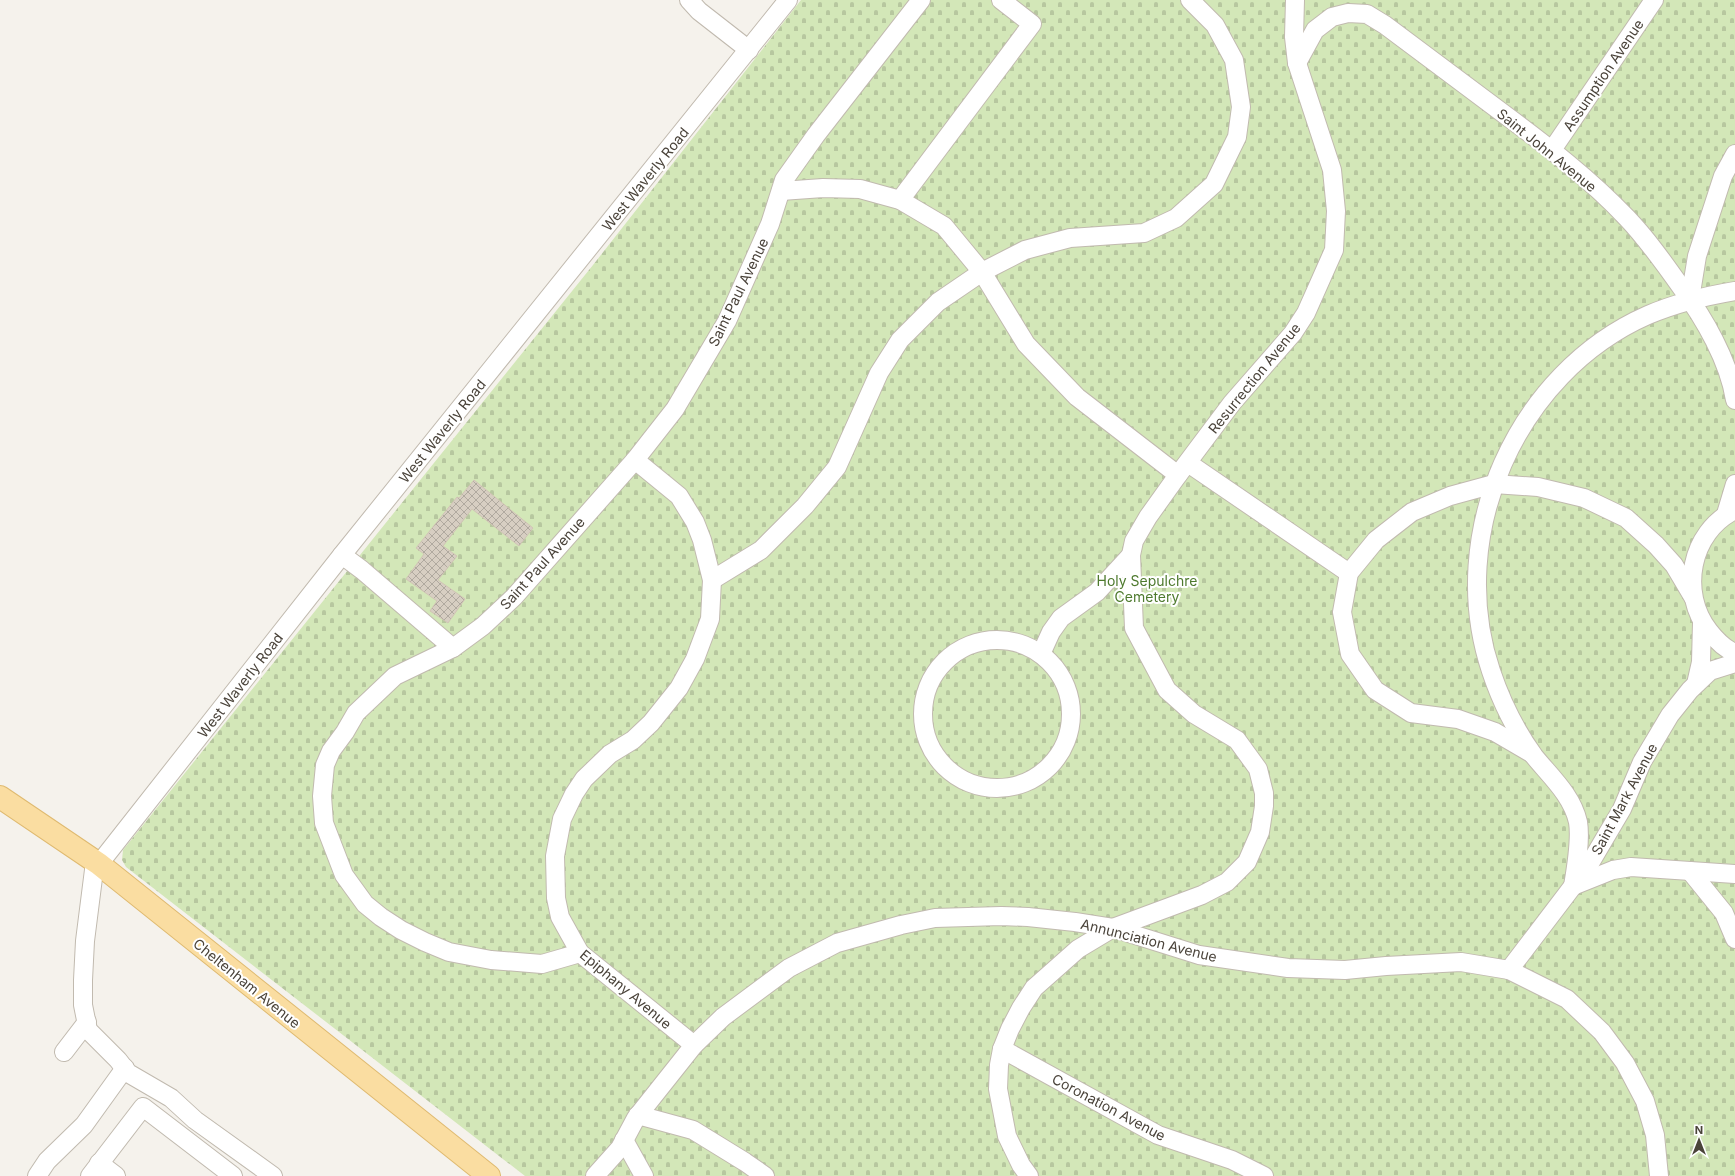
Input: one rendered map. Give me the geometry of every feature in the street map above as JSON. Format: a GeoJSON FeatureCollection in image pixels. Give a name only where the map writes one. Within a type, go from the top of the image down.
{"type":"FeatureCollection","features":[{"type":"Feature","properties":{"kind":"main road","name":"Cheltenham Avenue"},"geometry":{"type":"LineString","coordinates":[[2,804],[97,863],[489,1176]]}},
{"type":"Feature","properties":{"kind":"street"},"geometry":{"type":"LineString","coordinates":[[689,0],[699,11],[749,50]]}},
{"type":"Feature","properties":{"kind":"street","name":"West Waverly Road"},"geometry":{"type":"LineString","coordinates":[[97,863],[342,555],[788,0]]}},
{"type":"Feature","properties":{"kind":"street","name":"Saint Paul Avenue"},"geometry":{"type":"LineString","coordinates":[[580,953],[542,964],[492,960],[449,952],[401,930],[381,917],[365,904],[344,875],[324,823],[322,796],[325,765],[331,751],[345,732],[356,713],[395,676],[453,648],[482,626],[514,597],[635,460],[675,410],[727,321],[770,224],[784,180],[816,135],[920,0]]}},
{"type":"Feature","properties":{"kind":"street"},"geometry":{"type":"LineString","coordinates":[[900,200],[1032,24],[1001,0]]}},
{"type":"Feature","properties":{"kind":"street"},"geometry":{"type":"LineString","coordinates":[[712,580],[760,550],[805,506],[837,467],[879,373],[900,340],[938,302],[982,272],[1025,250],[1070,238],[1144,233],[1176,218],[1214,184],[1237,137],[1241,107],[1234,60],[1215,25],[1190,0]]}},
{"type":"Feature","properties":{"kind":"street","name":"Resurrection Avenue"},"geometry":{"type":"LineString","coordinates":[[1131,555],[1134,541],[1148,517],[1232,403],[1293,332],[1306,313],[1334,250],[1336,211],[1332,170],[1297,63],[1294,37],[1294,0]]}},
{"type":"Feature","properties":{"kind":"street","name":"Assumption Avenue"},"geometry":{"type":"LineString","coordinates":[[1552,150],[1654,0]]}},
{"type":"Feature","properties":{"kind":"street","name":"Saint John Avenue"},"geometry":{"type":"LineString","coordinates":[[1297,63],[1315,30],[1332,17],[1348,13],[1367,14],[1385,25],[1552,150],[1595,187],[1627,218],[1659,257],[1690,299],[1712,334],[1733,388],[1735,400]]}},
{"type":"Feature","properties":{"kind":"street"},"geometry":{"type":"LineString","coordinates":[[1690,299],[1697,256],[1723,176],[1735,154]]}},
{"type":"Feature","properties":{"kind":"street"},"geometry":{"type":"LineString","coordinates":[[781,191],[823,188],[860,189],[900,200],[944,226],[982,272],[1026,344],[1077,397],[1183,469],[1349,573]]}},
{"type":"Feature","properties":{"kind":"street"},"geometry":{"type":"LineString","coordinates":[[1573,886],[1578,854],[1578,822],[1567,797],[1534,755],[1509,714],[1491,671],[1480,624],[1477,577],[1480,546],[1482,530],[1494,484],[1513,442],[1538,402],[1570,368],[1613,335],[1647,316],[1690,299],[1735,290]]}},
{"type":"Feature","properties":{"kind":"street","name":"Epiphany Avenue"},"geometry":{"type":"LineString","coordinates":[[635,460],[679,496],[695,522],[702,540],[712,580],[710,619],[695,659],[679,688],[651,723],[633,740],[610,754],[584,779],[562,819],[554,868],[556,898],[560,917],[580,953],[694,1045]]}},
{"type":"Feature","properties":{"kind":"street"},"geometry":{"type":"LineString","coordinates":[[1534,755],[1495,732],[1458,719],[1411,713],[1375,690],[1350,654],[1342,612],[1349,573],[1376,540],[1412,512],[1450,496],[1494,484],[1538,487],[1584,498],[1626,518],[1656,545],[1674,565],[1693,597]]}},
{"type":"Feature","properties":{"kind":"street"},"geometry":{"type":"LineString","coordinates":[[1731,512],[1735,484]]}},
{"type":"Feature","properties":{"kind":"street","name":"Saint Mark Avenue"},"geometry":{"type":"LineString","coordinates":[[1731,512],[1709,530],[1697,551],[1692,574],[1693,597],[1702,623],[1715,639],[1735,653]]}},
{"type":"Feature","properties":{"kind":"street"},"geometry":{"type":"LineString","coordinates":[[342,555],[362,570],[453,648]]}},
{"type":"Feature","properties":{"kind":"street"},"geometry":{"type":"LineString","coordinates":[[1041,654],[1050,632],[1062,618],[1097,592],[1131,555]]}},
{"type":"Feature","properties":{"kind":"street"},"geometry":{"type":"LineString","coordinates":[[1029,1176],[1021,1165],[1007,1136],[998,1089],[999,1065],[1002,1049],[1013,1022],[1034,988],[1078,949],[1113,928],[1202,895],[1227,882],[1247,862],[1260,832],[1264,806],[1264,793],[1258,769],[1237,740],[1194,714],[1167,690],[1134,628],[1131,555]]}},
{"type":"Feature","properties":{"kind":"street","name":"Saint Mark Avenue"},"geometry":{"type":"LineString","coordinates":[[1696,684],[1701,662],[1702,623]]}},
{"type":"Feature","properties":{"kind":"street"},"geometry":{"type":"LineString","coordinates":[[998,639],[1021,643],[1041,654],[1059,673],[1070,696],[1071,722],[1064,747],[1048,767],[1027,782],[1002,788],[976,785],[953,773],[936,757],[926,736],[923,713],[926,690],[937,670],[954,653],[975,643],[998,639]]}},
{"type":"Feature","properties":{"kind":"street","name":"Saint Mark Avenue"},"geometry":{"type":"LineString","coordinates":[[1509,970],[1589,865],[1622,809],[1642,762],[1670,715],[1696,684],[1710,671],[1735,663]]}},
{"type":"Feature","properties":{"kind":"street"},"geometry":{"type":"LineString","coordinates":[[97,863],[84,941],[83,999],[88,1030],[125,1068],[128,1073],[171,1098],[195,1120],[273,1176]]}},
{"type":"Feature","properties":{"kind":"street"},"geometry":{"type":"LineString","coordinates":[[1573,886],[1613,870],[1631,867],[1735,874]]}},
{"type":"Feature","properties":{"kind":"street"},"geometry":{"type":"LineString","coordinates":[[1690,871],[1724,913],[1735,939]]}},
{"type":"Feature","properties":{"kind":"street","name":"Annunciation Avenue"},"geometry":{"type":"LineString","coordinates":[[595,1176],[620,1148],[638,1115],[694,1045],[724,1017],[789,968],[837,943],[901,925],[934,918],[1002,916],[1075,922],[1113,928],[1199,955],[1288,968],[1346,970],[1386,966],[1462,962],[1509,970],[1567,999],[1602,1032],[1626,1063],[1645,1101],[1655,1135],[1658,1176]]}},
{"type":"Feature","properties":{"kind":"street"},"geometry":{"type":"LineString","coordinates":[[64,1052],[86,1022]]}},
{"type":"Feature","properties":{"kind":"street","name":"Coronation Avenue"},"geometry":{"type":"LineString","coordinates":[[1002,1049],[1158,1135],[1232,1160],[1264,1176]]}},
{"type":"Feature","properties":{"kind":"street"},"geometry":{"type":"LineString","coordinates":[[37,1176],[47,1161],[84,1125],[125,1068]]}},
{"type":"Feature","properties":{"kind":"street"},"geometry":{"type":"LineString","coordinates":[[116,1176],[95,1170],[143,1107],[233,1176]]}},
{"type":"Feature","properties":{"kind":"street"},"geometry":{"type":"LineString","coordinates":[[638,1115],[693,1130],[765,1176]]}},
{"type":"Feature","properties":{"kind":"street"},"geometry":{"type":"LineString","coordinates":[[624,1140],[644,1176]]}},
{"type":"Feature","properties":{"kind":"green space","name":"Holy Sepulchre Cemetery"},"geometry":{"type":"Polygon","coordinates":[[[801,0],[1735,0],[1735,1176],[525,1176],[126,867],[122,860],[123,850],[593,265],[801,0]]]}},
{"type":"Feature","properties":{"kind":"building"},"geometry":{"type":"Polygon","coordinates":[[[474,480],[533,528],[519,546],[472,509],[443,546],[457,556],[438,580],[465,599],[448,623],[430,611],[437,601],[406,579],[424,554],[416,548],[457,497],[459,498],[474,480]]]}}]}
